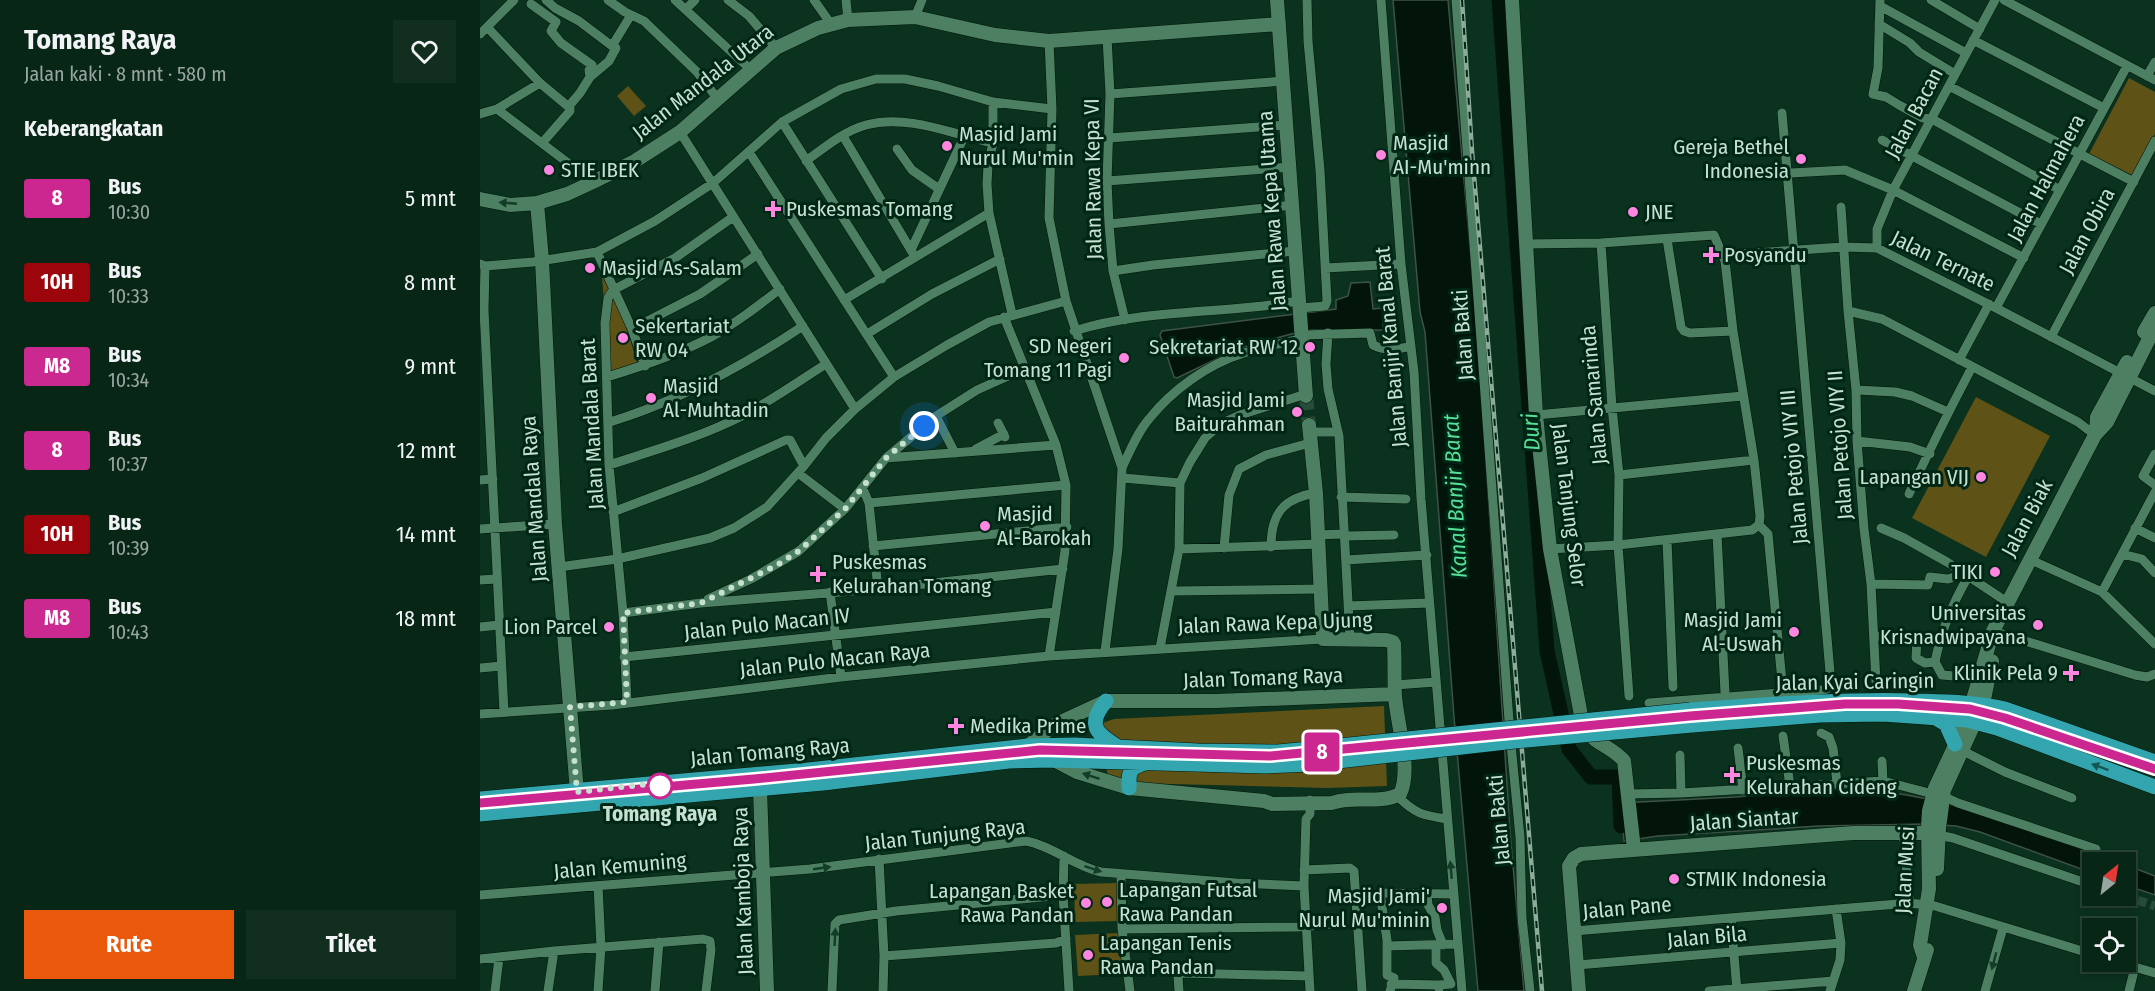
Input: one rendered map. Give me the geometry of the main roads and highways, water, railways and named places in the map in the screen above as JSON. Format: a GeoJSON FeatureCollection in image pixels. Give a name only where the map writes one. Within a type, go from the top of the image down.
{"type":"FeatureCollection","features":[{"type":"Feature","properties":{"kind":"main road"},"geometry":{"type":"LineString","coordinates":[[1106,701],[1097,714],[1097,731],[1100,736],[1121,748]]}},
{"type":"Feature","properties":{"kind":"main road","name":"Jalan Kyai Caringin"},"geometry":{"type":"LineString","coordinates":[[1691,718],[1802,702],[1978,704],[2005,709],[2155,762]]}},
{"type":"Feature","properties":{"kind":"main road","name":"Jalan Kyai Caringin"},"geometry":{"type":"LineString","coordinates":[[1691,718],[1820,715],[1932,716],[1971,721],[2155,787]]}},
{"type":"Feature","properties":{"kind":"main road"},"geometry":{"type":"LineString","coordinates":[[1932,716],[1946,724],[1959,747]]}},
{"type":"Feature","properties":{"kind":"main road","name":"Jalan Tomang Raya"},"geometry":{"type":"LineString","coordinates":[[480,814],[760,789],[1009,761],[1053,760],[1266,766],[1311,757],[1505,742],[1691,718]]}},
{"type":"Feature","properties":{"kind":"main road","name":"Jalan Tomang Raya"},"geometry":{"type":"LineString","coordinates":[[480,799],[831,768],[1028,746],[1074,745],[1278,752],[1311,757]]}},
{"type":"Feature","properties":{"kind":"main road"},"geometry":{"type":"LineString","coordinates":[[1129,788],[1130,772],[1134,766],[1148,762]]}},
{"type":"Feature","properties":{"kind":"water","name":"Kanal Banjir Barat"},"geometry":{"type":"Polygon","coordinates":[[[1393,0],[1448,0],[1478,337],[1510,832],[1524,991],[1478,991],[1454,717],[1425,332],[1420,312],[1393,0]]]}},
{"type":"Feature","properties":{"kind":"water"},"geometry":{"type":"Polygon","coordinates":[[[1370,282],[1373,309],[1383,308],[1383,330],[1312,330],[1291,334],[1237,349],[1177,378],[1174,377],[1160,335],[1162,331],[1336,309],[1336,300],[1348,296],[1351,283],[1370,282]]]}},
{"type":"Feature","properties":{"kind":"water"},"geometry":{"type":"Polygon","coordinates":[[[1833,789],[1870,790],[1907,795],[1978,812],[2091,852],[2082,852],[2082,869],[1980,832],[1956,826],[1926,824],[1819,826],[1658,836],[1624,841],[1621,803],[1833,789]]]}},
{"type":"Feature","properties":{"kind":"water"},"geometry":{"type":"Polygon","coordinates":[[[2136,869],[2155,876],[2155,895],[2136,888],[2136,869]]]}},
{"type":"Feature","properties":{"kind":"waterway","name":"Duri"},"geometry":{"type":"LineString","coordinates":[[1499,0],[1547,651],[1569,749],[1591,777],[1619,777],[1621,826]]}},
{"type":"Feature","properties":{"kind":"tunnel"},"geometry":{"type":"LineString","coordinates":[[1306,396],[1309,425]]}},
{"type":"Feature","properties":{"kind":"tunnel"},"geometry":{"type":"LineString","coordinates":[[2136,900],[2155,906]]}},
{"type":"Feature","properties":{"kind":"railway"},"geometry":{"type":"LineString","coordinates":[[1462,0],[1472,151],[1542,991]]}},
{"type":"Feature","properties":{"kind":"place","name":"Masjid Jami Nurul Mu'min"},"geometry":{"type":"Point","coordinates":[947,146]}},
{"type":"Feature","properties":{"kind":"place","name":"Masjid AI-Mu'minn"},"geometry":{"type":"Point","coordinates":[1381,155]}},
{"type":"Feature","properties":{"kind":"place","name":"Gereja Bethel Indonesia"},"geometry":{"type":"Point","coordinates":[1801,159]}},
{"type":"Feature","properties":{"kind":"place","name":"STIE IBEK"},"geometry":{"type":"Point","coordinates":[549,170]}},
{"type":"Feature","properties":{"kind":"place","name":"Puskesmas Tomang"},"geometry":{"type":"Point","coordinates":[773,209]}},
{"type":"Feature","properties":{"kind":"place","name":"JNE"},"geometry":{"type":"Point","coordinates":[1633,212]}},
{"type":"Feature","properties":{"kind":"place","name":"Posyandu"},"geometry":{"type":"Point","coordinates":[1711,255]}},
{"type":"Feature","properties":{"kind":"place","name":"Masjid As-Salam"},"geometry":{"type":"Point","coordinates":[590,268]}},
{"type":"Feature","properties":{"kind":"place","name":"Sekertariat RW 04"},"geometry":{"type":"Point","coordinates":[623,338]}},
{"type":"Feature","properties":{"kind":"place","name":"Sekretariat RW 12"},"geometry":{"type":"Point","coordinates":[1310,347]}},
{"type":"Feature","properties":{"kind":"place","name":"SD Negeri Tomang 11 Pagi"},"geometry":{"type":"Point","coordinates":[1124,358]}},
{"type":"Feature","properties":{"kind":"place","name":"Masjid Al-Muhtadin"},"geometry":{"type":"Point","coordinates":[651,398]}},
{"type":"Feature","properties":{"kind":"place","name":"Masjid Jami Baiturahman"},"geometry":{"type":"Point","coordinates":[1297,412]}},
{"type":"Feature","properties":{"kind":"place","name":"Lapangan VIJ"},"geometry":{"type":"Point","coordinates":[1981,477]}},
{"type":"Feature","properties":{"kind":"place","name":"Masjid Al-Barokah"},"geometry":{"type":"Point","coordinates":[985,526]}},
{"type":"Feature","properties":{"kind":"place","name":"TIKI"},"geometry":{"type":"Point","coordinates":[1995,572]}},
{"type":"Feature","properties":{"kind":"place","name":"Puskesmas Kelurahan Tomang"},"geometry":{"type":"Point","coordinates":[818,574]}},
{"type":"Feature","properties":{"kind":"place","name":"Universitas Krisnadwipayana"},"geometry":{"type":"Point","coordinates":[2038,625]}},
{"type":"Feature","properties":{"kind":"place","name":"Lion Parcel"},"geometry":{"type":"Point","coordinates":[609,627]}},
{"type":"Feature","properties":{"kind":"place","name":"Masjid Jami Al-Uswah"},"geometry":{"type":"Point","coordinates":[1794,632]}},
{"type":"Feature","properties":{"kind":"place","name":"Klinik Pela 9"},"geometry":{"type":"Point","coordinates":[2071,673]}},
{"type":"Feature","properties":{"kind":"place","name":"Medika Prime"},"geometry":{"type":"Point","coordinates":[956,726]}},
{"type":"Feature","properties":{"kind":"place","name":"Puskesmas Kelurahan Cideng"},"geometry":{"type":"Point","coordinates":[1732,775]}},
{"type":"Feature","properties":{"kind":"place","name":"Tomang Raya"},"geometry":{"type":"Point","coordinates":[660,786]}},
{"type":"Feature","properties":{"kind":"place","name":"STMIK Indonesia"},"geometry":{"type":"Point","coordinates":[1674,879]}},
{"type":"Feature","properties":{"kind":"place","name":"Lapangan Futsal Rawa Pandan"},"geometry":{"type":"Point","coordinates":[1107,902]}},
{"type":"Feature","properties":{"kind":"place","name":"Lapangan Basket Rawa Pandan"},"geometry":{"type":"Point","coordinates":[1086,903]}},
{"type":"Feature","properties":{"kind":"place","name":"Masjid Jami' Nurul Mu'minin"},"geometry":{"type":"Point","coordinates":[1442,908]}},
{"type":"Feature","properties":{"kind":"place","name":"Lapangan Tenis Rawa Pandan"},"geometry":{"type":"Point","coordinates":[1088,955]}}]}
